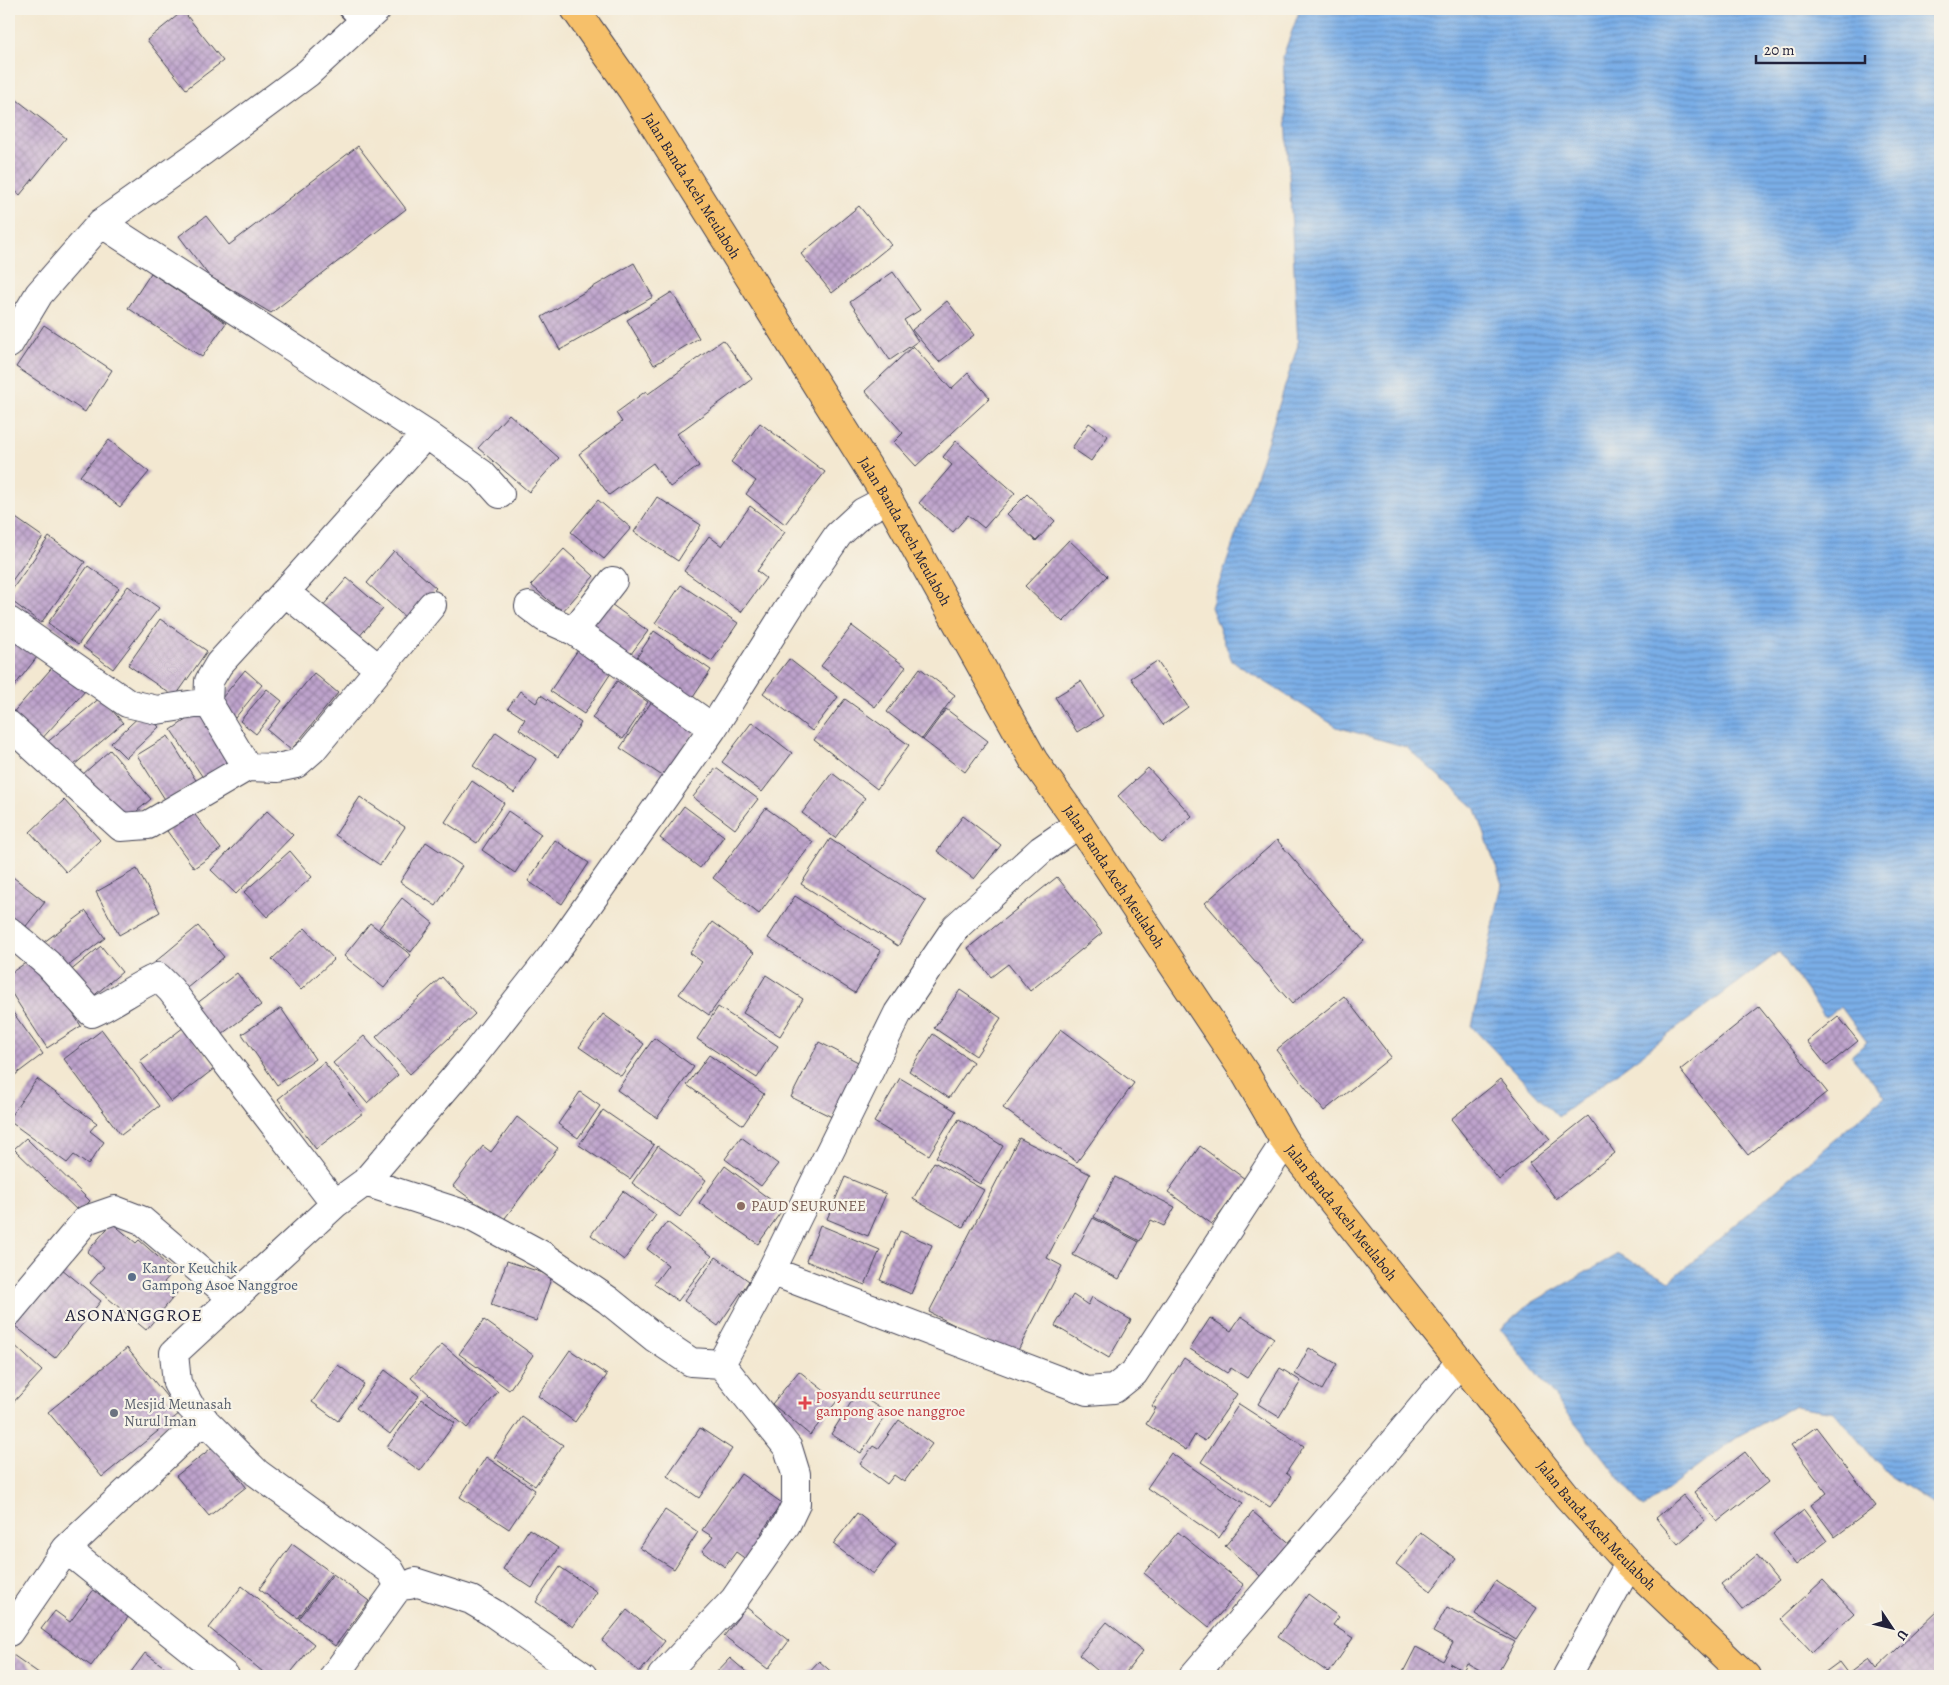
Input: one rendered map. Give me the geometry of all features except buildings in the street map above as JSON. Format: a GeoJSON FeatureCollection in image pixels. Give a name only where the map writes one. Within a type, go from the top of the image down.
{"type":"FeatureCollection","features":[{"type":"Feature","properties":{"kind":"highway","name":"Jalan Banda Aceh Meulaboh"},"geometry":{"type":"LineString","coordinates":[[575,9],[632,90],[888,499],[1034,761],[1079,824],[1245,1073],[1286,1142],[1568,1496],[1629,1564],[1746,1676]]}},
{"type":"Feature","properties":{"kind":"street"},"geometry":{"type":"LineString","coordinates":[[9,344],[39,294],[101,223],[203,151],[308,73],[361,14]]}},
{"type":"Feature","properties":{"kind":"street"},"geometry":{"type":"LineString","coordinates":[[101,223],[426,434],[482,474],[500,494]]}},
{"type":"Feature","properties":{"kind":"street"},"geometry":{"type":"LineString","coordinates":[[247,767],[208,702],[209,682],[219,664],[426,434]]}},
{"type":"Feature","properties":{"kind":"street"},"geometry":{"type":"LineString","coordinates":[[399,1586],[390,1570],[257,1473],[190,1406],[177,1383],[174,1353],[334,1204],[365,1182],[474,1055],[552,956],[712,728],[793,601],[838,535],[863,512],[888,499]]}},
{"type":"Feature","properties":{"kind":"street"},"geometry":{"type":"LineString","coordinates":[[574,631],[613,581]]}},
{"type":"Feature","properties":{"kind":"street"},"geometry":{"type":"LineString","coordinates":[[285,592],[378,668]]}},
{"type":"Feature","properties":{"kind":"street"},"geometry":{"type":"LineString","coordinates":[[9,725],[121,827],[148,826],[247,767],[277,768],[296,764],[312,750],[432,605]]}},
{"type":"Feature","properties":{"kind":"street"},"geometry":{"type":"LineString","coordinates":[[530,606],[545,618],[574,631],[712,728]]}},
{"type":"Feature","properties":{"kind":"street"},"geometry":{"type":"LineString","coordinates":[[9,621],[127,703],[157,710],[208,702]]}},
{"type":"Feature","properties":{"kind":"street"},"geometry":{"type":"LineString","coordinates":[[721,1364],[771,1272],[898,1013],[921,977],[956,927],[1042,850],[1079,824]]}},
{"type":"Feature","properties":{"kind":"street"},"geometry":{"type":"LineString","coordinates":[[9,931],[48,964],[92,1013],[109,1005],[142,984],[158,977],[171,990],[334,1204]]}},
{"type":"Feature","properties":{"kind":"street"},"geometry":{"type":"LineString","coordinates":[[771,1272],[1087,1391],[1114,1389],[1134,1373],[1286,1142]]}},
{"type":"Feature","properties":{"kind":"street"},"geometry":{"type":"LineString","coordinates":[[365,1182],[470,1216],[542,1255],[608,1300],[655,1338],[691,1362],[721,1364],[788,1448],[796,1474],[796,1504],[786,1525],[734,1600],[662,1676]]}},
{"type":"Feature","properties":{"kind":"street"},"geometry":{"type":"LineString","coordinates":[[9,1312],[86,1220],[116,1210],[141,1220],[234,1299]]}},
{"type":"Feature","properties":{"kind":"street"},"geometry":{"type":"LineString","coordinates":[[1194,1674],[1349,1495],[1460,1362]]}},
{"type":"Feature","properties":{"kind":"street"},"geometry":{"type":"LineString","coordinates":[[9,1632],[66,1549],[204,1419]]}},
{"type":"Feature","properties":{"kind":"street"},"geometry":{"type":"LineString","coordinates":[[66,1549],[226,1676]]}},
{"type":"Feature","properties":{"kind":"street"},"geometry":{"type":"LineString","coordinates":[[1567,1676],[1629,1564]]}},
{"type":"Feature","properties":{"kind":"street"},"geometry":{"type":"LineString","coordinates":[[334,1676],[399,1586],[415,1582],[471,1600],[493,1613],[583,1676]]}},
{"type":"Feature","properties":{"kind":"water"},"geometry":{"type":"Polygon","coordinates":[[[1300,9],[1940,9],[1940,1509],[1887,1474],[1834,1412],[1795,1406],[1739,1436],[1643,1508],[1501,1329],[1528,1305],[1618,1254],[1670,1281],[1885,1096],[1851,1056],[1867,1042],[1841,1007],[1825,1017],[1779,952],[1558,1117],[1472,1027],[1502,884],[1476,809],[1406,747],[1337,727],[1232,661],[1211,607],[1260,465],[1298,345],[1283,56],[1300,9]]]}},
{"type":"Feature","properties":{"kind":"place","name":"PAUD SEURUNEE"},"geometry":{"type":"Point","coordinates":[741,1206]}},
{"type":"Feature","properties":{"kind":"place","name":"Kantor Keuchik Gampong Asoe Nanggroe"},"geometry":{"type":"Point","coordinates":[132,1277]}},
{"type":"Feature","properties":{"kind":"place","name":"posyandu seurrunee gampong asoe nanggroe"},"geometry":{"type":"Point","coordinates":[805,1403]}},
{"type":"Feature","properties":{"kind":"place","name":"Mesjid Meunasah Nurul Iman"},"geometry":{"type":"Point","coordinates":[114,1413]}},
{"type":"Feature","properties":{"kind":"district","name":"ASONANGGROE"},"geometry":{"type":"Point","coordinates":[134,1315]}}]}
